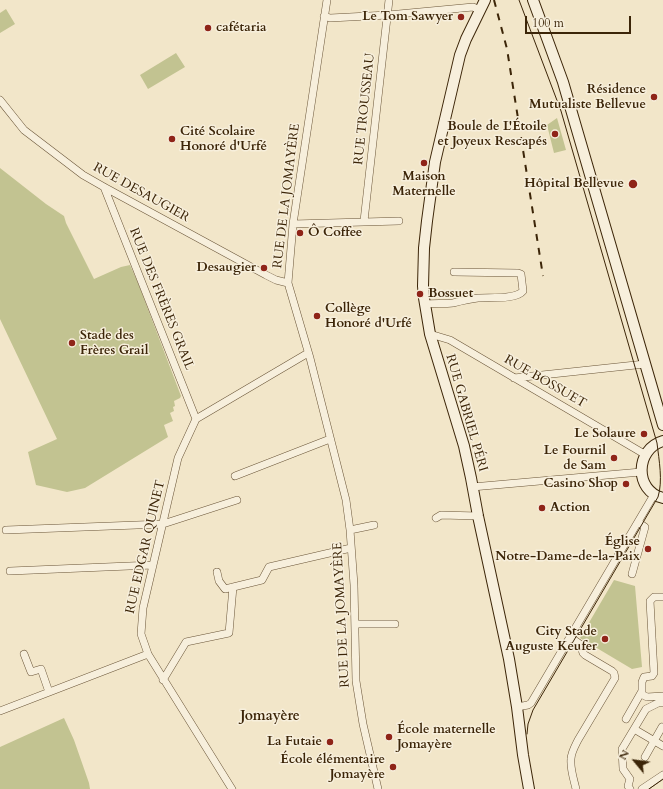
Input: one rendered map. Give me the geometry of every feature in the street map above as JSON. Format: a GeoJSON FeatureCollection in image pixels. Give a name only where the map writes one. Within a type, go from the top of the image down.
{"type":"FeatureCollection","features":[{"type":"Feature","properties":{"kind":"main road"},"geometry":{"type":"LineString","coordinates":[[533,0],[563,82],[663,425]]}},
{"type":"Feature","properties":{"kind":"main road","name":"RUE GABRIEL PÉRI"},"geometry":{"type":"LineString","coordinates":[[478,4],[460,55],[435,162],[426,222],[424,248],[425,304],[430,334],[464,446],[509,659],[529,789]]}},
{"type":"Feature","properties":{"kind":"main road"},"geometry":{"type":"LineString","coordinates":[[660,497],[651,492],[645,484],[641,472],[646,455],[654,446],[663,441]]}},
{"type":"Feature","properties":{"kind":"street","name":"RUE DE LA JOMAYÈRE"},"geometry":{"type":"LineString","coordinates":[[327,0],[293,224],[288,283],[308,353],[346,500],[352,548],[356,681],[363,724],[378,789]]}},
{"type":"Feature","properties":{"kind":"street","name":"RUE TROUSSEAU"},"geometry":{"type":"LineString","coordinates":[[364,221],[389,0]]}},
{"type":"Feature","properties":{"kind":"street"},"geometry":{"type":"LineString","coordinates":[[324,16],[330,18],[388,15],[478,4]]}},
{"type":"Feature","properties":{"kind":"street","name":"RUE DESAUGIER"},"geometry":{"type":"LineString","coordinates":[[0,100],[24,130],[84,175],[266,275],[276,280],[288,283]]}},
{"type":"Feature","properties":{"kind":"street","name":"RUE DES FRÈRES GRAIL"},"geometry":{"type":"LineString","coordinates":[[104,187],[196,419]]}},
{"type":"Feature","properties":{"kind":"street"},"geometry":{"type":"LineString","coordinates":[[293,224],[399,221]]}},
{"type":"Feature","properties":{"kind":"street"},"geometry":{"type":"LineString","coordinates":[[425,304],[452,303],[476,298],[503,297],[520,294],[523,291],[521,274],[518,273],[454,272]]}},
{"type":"Feature","properties":{"kind":"street","name":"RUE BOSSUET"},"geometry":{"type":"LineString","coordinates":[[430,334],[450,340],[646,455]]}},
{"type":"Feature","properties":{"kind":"street"},"geometry":{"type":"LineString","coordinates":[[196,419],[308,353]]}},
{"type":"Feature","properties":{"kind":"street"},"geometry":{"type":"LineString","coordinates":[[514,378],[645,364]]}},
{"type":"Feature","properties":{"kind":"street","name":"RUE EDGAR QUINET"},"geometry":{"type":"LineString","coordinates":[[196,419],[178,458],[142,608],[141,634],[148,654],[163,680],[232,789]]}},
{"type":"Feature","properties":{"kind":"street"},"geometry":{"type":"LineString","coordinates":[[235,476],[330,439]]}},
{"type":"Feature","properties":{"kind":"street"},"geometry":{"type":"LineString","coordinates":[[472,487],[641,472]]}},
{"type":"Feature","properties":{"kind":"street"},"geometry":{"type":"LineString","coordinates":[[517,706],[528,705],[531,702],[652,498],[655,496],[660,497]]}},
{"type":"Feature","properties":{"kind":"street"},"geometry":{"type":"LineString","coordinates":[[6,530],[163,524],[237,500]]}},
{"type":"Feature","properties":{"kind":"street"},"geometry":{"type":"LineString","coordinates":[[436,518],[441,515],[478,516]]}},
{"type":"Feature","properties":{"kind":"street"},"geometry":{"type":"LineString","coordinates":[[632,574],[645,527],[638,522]]}},
{"type":"Feature","properties":{"kind":"street"},"geometry":{"type":"LineString","coordinates":[[350,530],[374,525]]}},
{"type":"Feature","properties":{"kind":"street"},"geometry":{"type":"LineString","coordinates":[[217,572],[219,581],[225,589],[262,580],[269,567],[352,548]]}},
{"type":"Feature","properties":{"kind":"street"},"geometry":{"type":"LineString","coordinates":[[10,571],[153,565]]}},
{"type":"Feature","properties":{"kind":"street"},"geometry":{"type":"LineString","coordinates":[[163,680],[186,642],[229,633],[233,587]]}},
{"type":"Feature","properties":{"kind":"street"},"geometry":{"type":"LineString","coordinates":[[626,719],[641,694],[642,680],[644,677],[654,675],[655,670],[650,601],[654,597],[663,597]]}},
{"type":"Feature","properties":{"kind":"street"},"geometry":{"type":"LineString","coordinates":[[355,624],[395,624]]}},
{"type":"Feature","properties":{"kind":"street"},"geometry":{"type":"LineString","coordinates":[[570,637],[580,644],[585,655],[612,671],[615,678],[574,749],[571,759],[571,768],[576,789]]}},
{"type":"Feature","properties":{"kind":"street"},"geometry":{"type":"LineString","coordinates":[[24,654],[31,672],[41,669],[49,692]]}},
{"type":"Feature","properties":{"kind":"street"},"geometry":{"type":"LineString","coordinates":[[0,711],[148,654]]}},
{"type":"Feature","properties":{"kind":"street"},"geometry":{"type":"LineString","coordinates":[[641,694],[647,698],[663,696]]}},
{"type":"Feature","properties":{"kind":"street"},"geometry":{"type":"LineString","coordinates":[[630,789],[628,786],[630,779],[623,769],[622,749],[646,708],[658,703],[663,703]]}},
{"type":"Feature","properties":{"kind":"street"},"geometry":{"type":"LineString","coordinates":[[645,757],[662,727]]}},
{"type":"Feature","properties":{"kind":"street"},"geometry":{"type":"LineString","coordinates":[[634,729],[663,746]]}},
{"type":"Feature","properties":{"kind":"street"},"geometry":{"type":"LineString","coordinates":[[642,789],[663,775]]}},
{"type":"Feature","properties":{"kind":"green space"},"geometry":{"type":"Polygon","coordinates":[[[6,9],[15,24],[0,33],[0,13],[6,9]]]}},
{"type":"Feature","properties":{"kind":"green space"},"geometry":{"type":"Polygon","coordinates":[[[176,53],[185,67],[148,89],[140,75],[176,53]]]}},
{"type":"Feature","properties":{"kind":"green space","name":"Boule de L'Étoile et Joyeux Rescapés"},"geometry":{"type":"Polygon","coordinates":[[[557,118],[566,150],[554,153],[547,125],[557,118]]]}},
{"type":"Feature","properties":{"kind":"green space"},"geometry":{"type":"Polygon","coordinates":[[[0,168],[64,216],[66,223],[94,279],[121,267],[130,265],[181,396],[174,401],[174,411],[170,413],[173,421],[164,425],[168,437],[85,488],[67,492],[36,485],[28,452],[57,439],[0,319],[0,168]]]}},
{"type":"Feature","properties":{"kind":"green space"},"geometry":{"type":"Polygon","coordinates":[[[614,580],[635,586],[642,667],[632,669],[580,638],[614,580]]]}},
{"type":"Feature","properties":{"kind":"green space"},"geometry":{"type":"Polygon","coordinates":[[[64,718],[74,740],[90,789],[0,789],[0,747],[64,718]]]}},
{"type":"Feature","properties":{"kind":"tram line"},"geometry":{"type":"LineString","coordinates":[[519,0],[561,111],[657,443],[660,463],[660,484],[658,497],[533,710],[528,724],[527,734]]}},
{"type":"Feature","properties":{"kind":"tram line"},"geometry":{"type":"LineString","coordinates":[[649,789],[663,779]]}},
{"type":"Feature","properties":{"kind":"railway"},"geometry":{"type":"LineString","coordinates":[[494,0],[507,49],[543,276]]}},
{"type":"Feature","properties":{"kind":"place","name":"Le Tom Sawyer"},"geometry":{"type":"Point","coordinates":[461,17]}},
{"type":"Feature","properties":{"kind":"place","name":"cafétaria"},"geometry":{"type":"Point","coordinates":[208,28]}},
{"type":"Feature","properties":{"kind":"place","name":"Résidence Mutualiste Bellevue"},"geometry":{"type":"Point","coordinates":[654,97]}},
{"type":"Feature","properties":{"kind":"place","name":"Boule de L'Étoile et Joyeux Rescapés"},"geometry":{"type":"Point","coordinates":[555,134]}},
{"type":"Feature","properties":{"kind":"place","name":"Cité Scolaire Honoré d'Urfé"},"geometry":{"type":"Point","coordinates":[172,139]}},
{"type":"Feature","properties":{"kind":"place","name":"Maison Maternelle"},"geometry":{"type":"Point","coordinates":[424,163]}},
{"type":"Feature","properties":{"kind":"place","name":"Hôpital Bellevue"},"geometry":{"type":"Point","coordinates":[633,184]}},
{"type":"Feature","properties":{"kind":"place","name":"Ô Coffee"},"geometry":{"type":"Point","coordinates":[300,233]}},
{"type":"Feature","properties":{"kind":"place","name":"Desaugier"},"geometry":{"type":"Point","coordinates":[264,268]}},
{"type":"Feature","properties":{"kind":"place","name":"Bossuet"},"geometry":{"type":"Point","coordinates":[420,294]}},
{"type":"Feature","properties":{"kind":"place","name":"Collège Honoré d'Urfé"},"geometry":{"type":"Point","coordinates":[317,316]}},
{"type":"Feature","properties":{"kind":"place","name":"Stade des Frères Grail"},"geometry":{"type":"Point","coordinates":[72,343]}},
{"type":"Feature","properties":{"kind":"place","name":"Le Solaure"},"geometry":{"type":"Point","coordinates":[644,434]}},
{"type":"Feature","properties":{"kind":"place","name":"Le Fournil de Sam"},"geometry":{"type":"Point","coordinates":[614,458]}},
{"type":"Feature","properties":{"kind":"place","name":"Casino Shop"},"geometry":{"type":"Point","coordinates":[626,484]}},
{"type":"Feature","properties":{"kind":"place","name":"Action"},"geometry":{"type":"Point","coordinates":[542,508]}},
{"type":"Feature","properties":{"kind":"place","name":"Église Notre-Dame-de-la-Paix"},"geometry":{"type":"Point","coordinates":[648,549]}},
{"type":"Feature","properties":{"kind":"place","name":"City Stade Auguste Keufer"},"geometry":{"type":"Point","coordinates":[605,639]}},
{"type":"Feature","properties":{"kind":"place","name":"École maternelle Jomayère"},"geometry":{"type":"Point","coordinates":[389,737]}},
{"type":"Feature","properties":{"kind":"place","name":"La Futaie"},"geometry":{"type":"Point","coordinates":[330,742]}},
{"type":"Feature","properties":{"kind":"place","name":"École élémentaire Jomayère"},"geometry":{"type":"Point","coordinates":[393,767]}},
{"type":"Feature","properties":{"kind":"district","name":"Jomayère"},"geometry":{"type":"Point","coordinates":[270,717]}}]}
